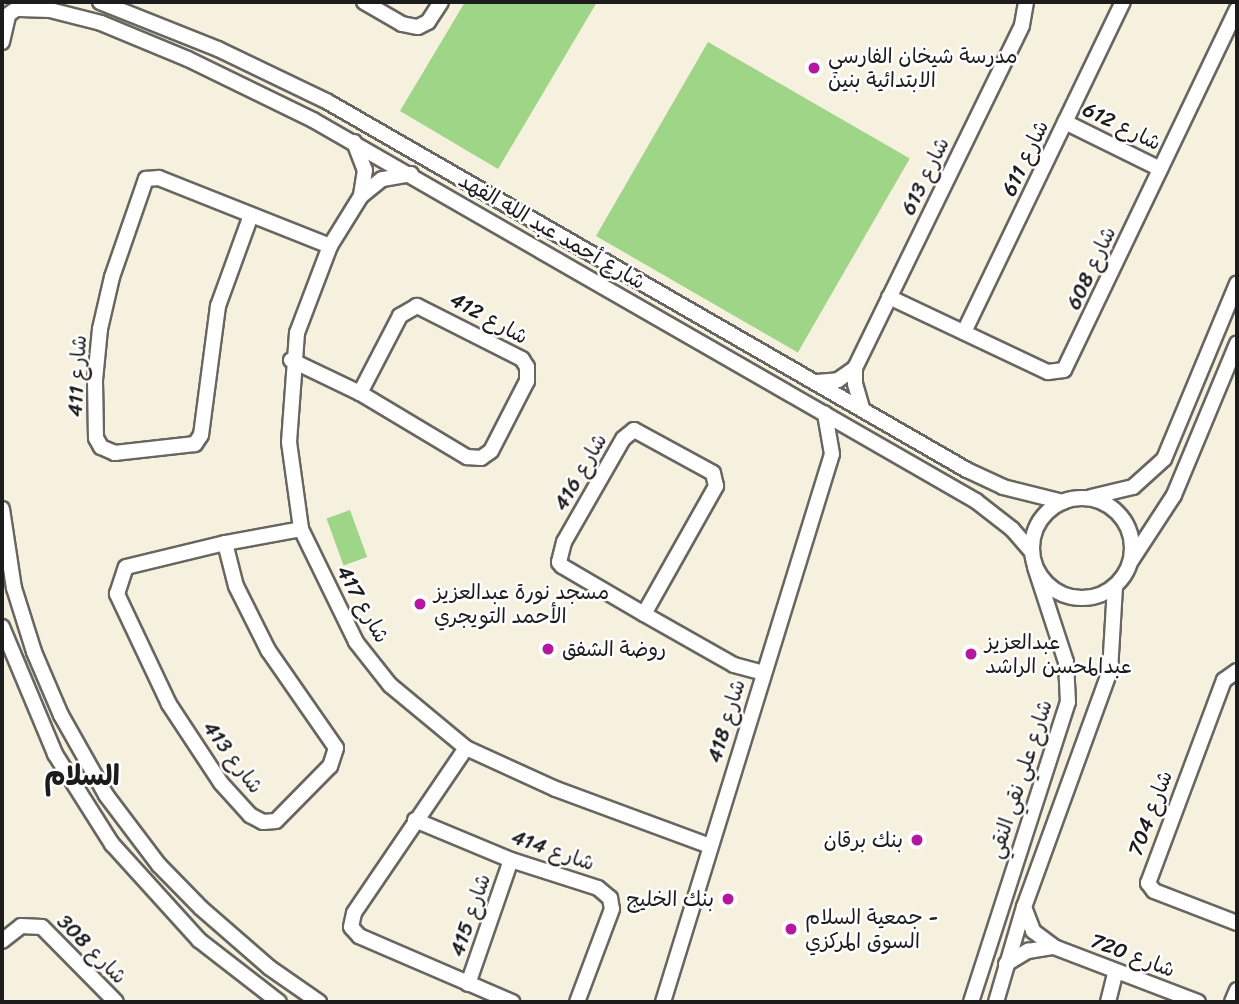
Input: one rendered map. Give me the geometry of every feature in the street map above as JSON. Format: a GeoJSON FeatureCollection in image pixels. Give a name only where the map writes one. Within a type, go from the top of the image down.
{"type":"FeatureCollection","features":[{"type":"Feature","properties":{"kind":"street","name":"شارع أحمد عبد الله الفهد"},"geometry":{"type":"LineString","coordinates":[[100,2],[295,85],[611,263],[985,479],[1063,502]]}},
{"type":"Feature","properties":{"kind":"street"},"geometry":{"type":"LineString","coordinates":[[364,2],[402,24],[418,27],[428,22],[441,2]]}},
{"type":"Feature","properties":{"kind":"street","name":"شارع 613"},"geometry":{"type":"LineString","coordinates":[[855,368],[1022,25],[1026,2]]}},
{"type":"Feature","properties":{"kind":"street","name":"شارع 611"},"geometry":{"type":"LineString","coordinates":[[964,332],[1123,2]]}},
{"type":"Feature","properties":{"kind":"street","name":"شارع 608"},"geometry":{"type":"LineString","coordinates":[[889,297],[1048,372],[1064,370],[1237,9]]}},
{"type":"Feature","properties":{"kind":"street","name":"شارع أحمد عبد الله الفهد"},"geometry":{"type":"LineString","coordinates":[[14,12],[50,10],[101,23],[188,59],[354,142],[989,509],[1032,552]]}},
{"type":"Feature","properties":{"kind":"street"},"geometry":{"type":"LineString","coordinates":[[2,42],[14,12]]}},
{"type":"Feature","properties":{"kind":"street","name":"شارع 612"},"geometry":{"type":"LineString","coordinates":[[1065,122],[1160,169]]}},
{"type":"Feature","properties":{"kind":"street","name":"شارع 417"},"geometry":{"type":"LineString","coordinates":[[354,142],[365,170],[361,196]]}},
{"type":"Feature","properties":{"kind":"street","name":"شارع 417"},"geometry":{"type":"LineString","coordinates":[[411,174],[383,179],[361,196],[330,247],[307,302],[292,360],[289,442],[302,529],[356,642],[390,685],[466,748],[556,789],[710,846]]}},
{"type":"Feature","properties":{"kind":"street","name":"شارع 411"},"geometry":{"type":"LineString","coordinates":[[250,218],[218,306],[201,435],[195,444],[115,453],[101,447],[96,438],[95,392],[100,330],[112,277],[146,179],[159,178],[250,218],[330,247]]}},
{"type":"Feature","properties":{"kind":"street"},"geometry":{"type":"LineString","coordinates":[[600,283],[609,275],[611,263]]}},
{"type":"Feature","properties":{"kind":"street"},"geometry":{"type":"LineString","coordinates":[[619,294],[621,282],[630,274]]}},
{"type":"Feature","properties":{"kind":"street"},"geometry":{"type":"LineString","coordinates":[[1237,285],[1158,468],[1133,487],[1063,502],[1039,522],[1032,552],[1035,567],[1056,591],[1070,597],[1101,595],[1115,587],[1174,495],[1237,344]]}},
{"type":"Feature","properties":{"kind":"street","name":"شارع 412"},"geometry":{"type":"LineString","coordinates":[[292,360],[360,393],[467,457],[481,458],[491,451],[527,382],[527,368],[522,359],[417,306],[400,316],[360,393]]}},
{"type":"Feature","properties":{"kind":"street"},"geometry":{"type":"LineString","coordinates":[[817,382],[838,380],[855,368]]}},
{"type":"Feature","properties":{"kind":"street"},"geometry":{"type":"LineString","coordinates":[[855,368],[855,384],[862,408]]}},
{"type":"Feature","properties":{"kind":"street","name":"شارع 418"},"geometry":{"type":"LineString","coordinates":[[663,1002],[762,673],[832,454],[825,414]]}},
{"type":"Feature","properties":{"kind":"street","name":"شارع 416"},"geometry":{"type":"LineString","coordinates":[[644,614],[716,486],[713,473],[634,430],[623,439],[577,519],[560,550],[559,562],[644,614],[734,665],[762,673]]}},
{"type":"Feature","properties":{"kind":"street"},"geometry":{"type":"LineString","coordinates":[[832,454],[850,439],[868,438]]}},
{"type":"Feature","properties":{"kind":"street"},"geometry":{"type":"LineString","coordinates":[[1087,498],[1101,501],[1124,520],[1132,540],[1131,562]]}},
{"type":"Feature","properties":{"kind":"street"},"geometry":{"type":"LineString","coordinates":[[2,509],[5,560],[23,620],[47,684],[77,746],[122,818],[166,872],[223,929],[319,1002]]}},
{"type":"Feature","properties":{"kind":"street","name":"شارع 413"},"geometry":{"type":"LineString","coordinates":[[225,543],[236,586],[268,650],[336,748],[330,766],[276,821],[263,822],[250,815],[221,783],[169,704],[117,594],[126,567],[225,543],[302,529]]}},
{"type":"Feature","properties":{"kind":"street","name":"شارع علي نقي النقي"},"geometry":{"type":"LineString","coordinates":[[971,1002],[1068,702],[1066,662],[1035,567]]}},
{"type":"Feature","properties":{"kind":"street"},"geometry":{"type":"LineString","coordinates":[[996,1002],[1024,906],[1110,671],[1115,587]]}},
{"type":"Feature","properties":{"kind":"street"},"geometry":{"type":"LineString","coordinates":[[2,627],[42,729],[95,821],[177,919],[262,991],[279,1002]]}},
{"type":"Feature","properties":{"kind":"street","name":"شارع 704"},"geometry":{"type":"LineString","coordinates":[[1237,671],[1224,680],[1147,883],[1154,891],[1237,923]]}},
{"type":"Feature","properties":{"kind":"street"},"geometry":{"type":"LineString","coordinates":[[466,748],[354,913],[351,927],[359,936],[512,1002]]}},
{"type":"Feature","properties":{"kind":"street","name":"شارع 414"},"geometry":{"type":"LineString","coordinates":[[415,820],[512,860],[598,888],[610,898],[612,909],[577,1002]]}},
{"type":"Feature","properties":{"kind":"street","name":"شارع 415"},"geometry":{"type":"LineString","coordinates":[[468,984],[512,860]]}},
{"type":"Feature","properties":{"kind":"street","name":"شارع 720"},"geometry":{"type":"LineString","coordinates":[[1024,906],[1033,931],[1054,947],[1198,1002]]}},
{"type":"Feature","properties":{"kind":"street","name":"شارع 308"},"geometry":{"type":"LineString","coordinates":[[2,941],[21,926],[42,927],[116,1002]]}},
{"type":"Feature","properties":{"kind":"street"},"geometry":{"type":"LineString","coordinates":[[1006,964],[1028,951],[1054,947]]}},
{"type":"Feature","properties":{"kind":"street"},"geometry":{"type":"LineString","coordinates":[[1108,1002],[1116,971]]}},
{"type":"Feature","properties":{"kind":"street"},"geometry":{"type":"LineString","coordinates":[[1232,1002],[1237,990]]}},
{"type":"Feature","properties":{"kind":"street"},"geometry":{"type":"LineString","coordinates":[[262,991],[285,1002]]}},
{"type":"Feature","properties":{"kind":"green space"},"geometry":{"type":"Polygon","coordinates":[[[465,2],[597,2],[498,169],[400,111],[465,2]]]}},
{"type":"Feature","properties":{"kind":"green space"},"geometry":{"type":"Polygon","coordinates":[[[708,42],[910,158],[798,352],[596,236],[708,42]]]}},
{"type":"Feature","properties":{"kind":"green space"},"geometry":{"type":"Polygon","coordinates":[[[350,510],[367,557],[344,566],[327,519],[350,510]]]}},
{"type":"Feature","properties":{"kind":"place","name":"مدرسة شيخان الفارسي الابتدائية بنين"},"geometry":{"type":"Point","coordinates":[814,68]}},
{"type":"Feature","properties":{"kind":"place","name":"مسجد نورة عبدالعزيز الأحمد التويجري"},"geometry":{"type":"Point","coordinates":[420,604]}},
{"type":"Feature","properties":{"kind":"place","name":"روضة الشفق"},"geometry":{"type":"Point","coordinates":[548,649]}},
{"type":"Feature","properties":{"kind":"place","name":"عبدالعزيز عبدالمحسن الراشد"},"geometry":{"type":"Point","coordinates":[971,654]}},
{"type":"Feature","properties":{"kind":"place","name":"بنك برقان"},"geometry":{"type":"Point","coordinates":[917,840]}},
{"type":"Feature","properties":{"kind":"place","name":"بنك الخليج"},"geometry":{"type":"Point","coordinates":[728,899]}},
{"type":"Feature","properties":{"kind":"place","name":"جمعية السلام - السوق المركزي"},"geometry":{"type":"Point","coordinates":[791,929]}},
{"type":"Feature","properties":{"kind":"district","name":"السلام"},"geometry":{"type":"Point","coordinates":[82,776]}}]}
